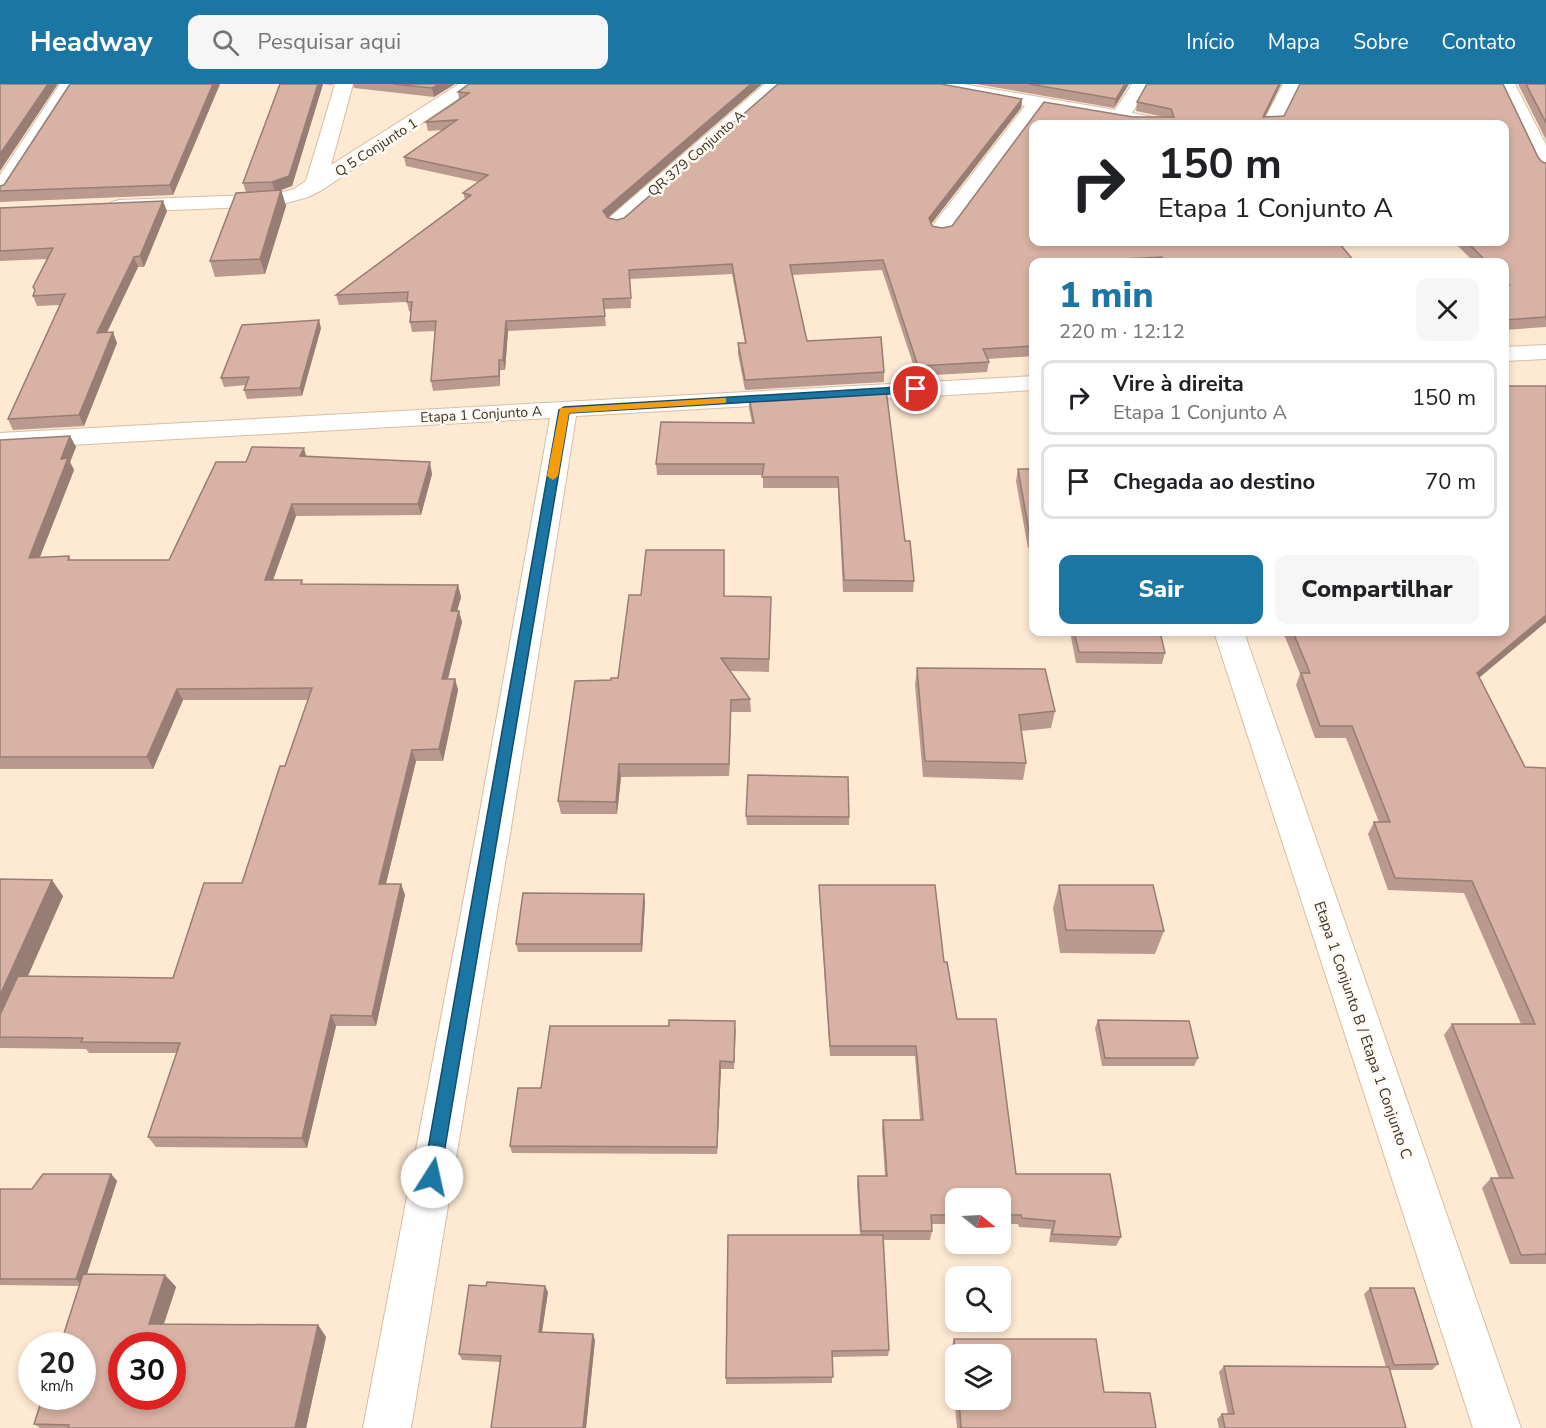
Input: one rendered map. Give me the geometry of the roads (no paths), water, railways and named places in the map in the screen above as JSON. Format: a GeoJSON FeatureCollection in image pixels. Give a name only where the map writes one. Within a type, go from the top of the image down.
{"type":"FeatureCollection","features":[{"type":"Feature","properties":{"kind":"street"},"geometry":{"type":"LineString","coordinates":[[0,190],[69,84]]}},
{"type":"Feature","properties":{"kind":"street"},"geometry":{"type":"LineString","coordinates":[[315,186],[344,84]]}},
{"type":"Feature","properties":{"kind":"street","name":"Q 5 Conjunto 1"},"geometry":{"type":"LineString","coordinates":[[104,206],[276,200],[301,193],[471,84]]}},
{"type":"Feature","properties":{"kind":"street","name":"QR 379 Conjunto A"},"geometry":{"type":"LineString","coordinates":[[617,221],[776,84]]}},
{"type":"Feature","properties":{"kind":"street"},"geometry":{"type":"LineString","coordinates":[[932,84],[1138,120]]}},
{"type":"Feature","properties":{"kind":"street"},"geometry":{"type":"LineString","coordinates":[[1120,117],[1142,84]]}},
{"type":"Feature","properties":{"kind":"street"},"geometry":{"type":"LineString","coordinates":[[1273,120],[1292,84]]}},
{"type":"Feature","properties":{"kind":"street"},"geometry":{"type":"LineString","coordinates":[[1506,84],[1546,165]]}},
{"type":"Feature","properties":{"kind":"street"},"geometry":{"type":"LineString","coordinates":[[941,229],[1037,102]]}},
{"type":"Feature","properties":{"kind":"street"},"geometry":{"type":"LineString","coordinates":[[1509,354],[1546,352]]}},
{"type":"Feature","properties":{"kind":"street","name":"Etapa 1 Conjunto A"},"geometry":{"type":"LineString","coordinates":[[0,441],[1029,382]]}},
{"type":"Feature","properties":{"kind":"street"},"geometry":{"type":"LineString","coordinates":[[387,1428],[493,834],[564,410]]}},
{"type":"Feature","properties":{"kind":"street","name":"Etapa 1 Conjunto B / Etapa 1 Conjunto C"},"geometry":{"type":"LineString","coordinates":[[1230,636],[1497,1428]]}}]}
